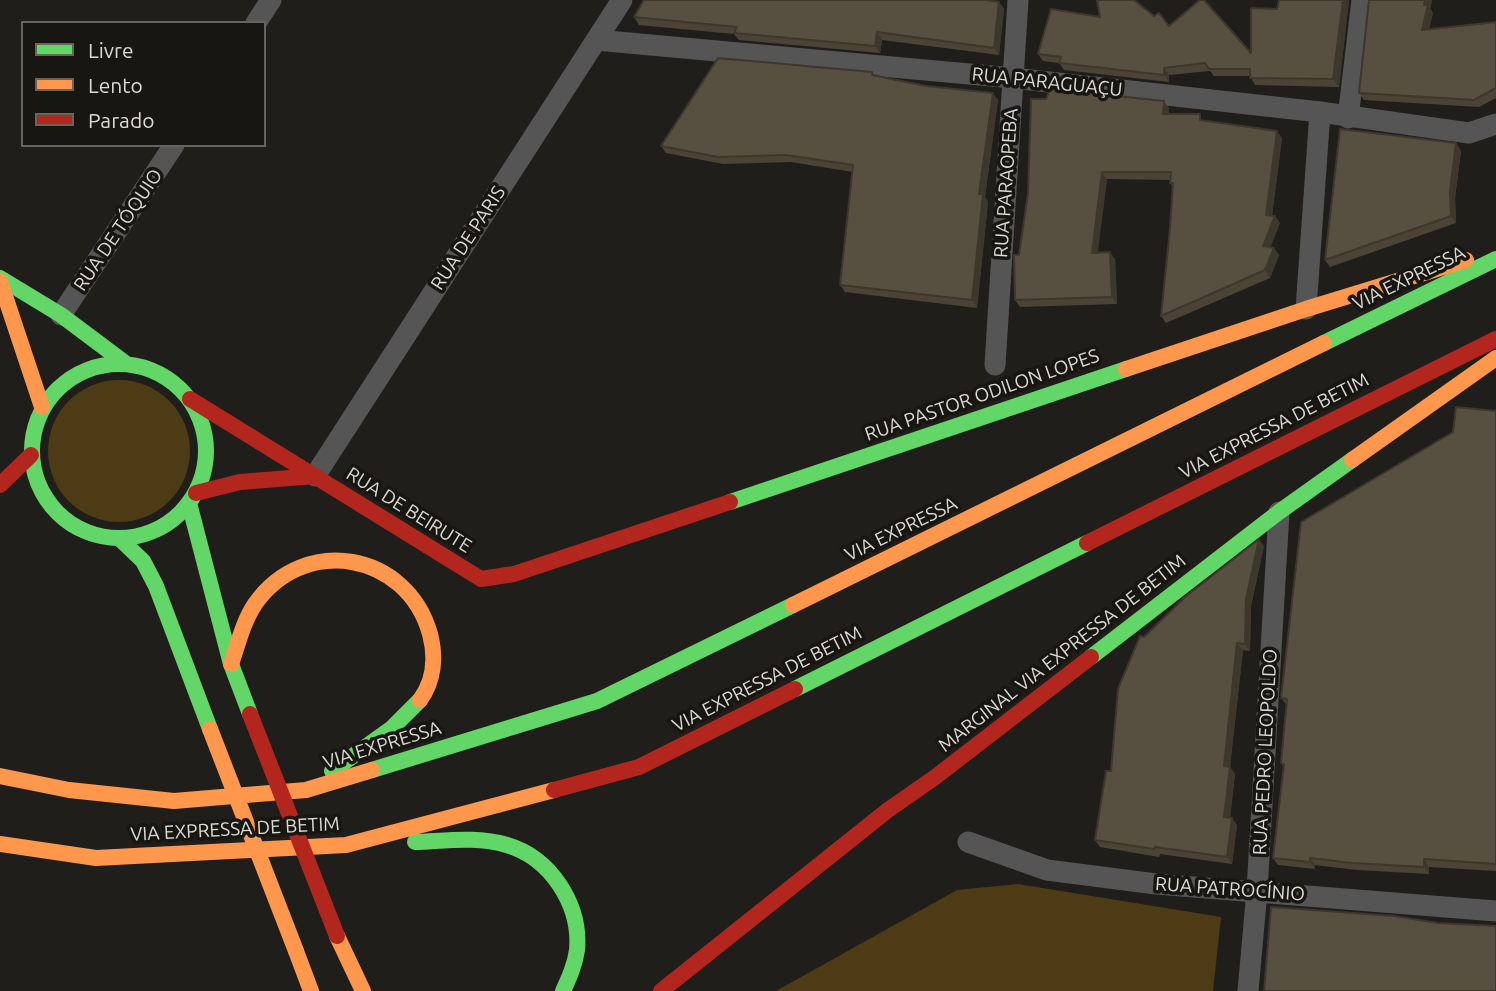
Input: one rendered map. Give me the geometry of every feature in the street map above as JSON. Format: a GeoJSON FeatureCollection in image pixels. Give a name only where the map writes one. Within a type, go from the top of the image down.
{"type":"FeatureCollection","features":[{"type":"Feature","properties":{"kind":"main road","name":"RUA PASTOR ODILON LOPES"},"geometry":{"type":"LineString","coordinates":[[481,579],[514,574],[1306,309],[1496,250]]}},
{"type":"Feature","properties":{"kind":"main road","name":"VIA EXPRESSA"},"geometry":{"type":"LineString","coordinates":[[306,790],[597,701],[1496,259]]}},
{"type":"Feature","properties":{"kind":"main road"},"geometry":{"type":"LineString","coordinates":[[0,279],[61,315],[125,363]]}},
{"type":"Feature","properties":{"kind":"main road"},"geometry":{"type":"LineString","coordinates":[[0,279],[42,407]]}},
{"type":"Feature","properties":{"kind":"main road","name":"VIA EXPRESSA DE BETIM"},"geometry":{"type":"LineString","coordinates":[[0,844],[96,858],[346,845],[639,766],[1496,339]]}},
{"type":"Feature","properties":{"kind":"main road","name":"MARGINAL VIA EXPRESSA DE BETIM"},"geometry":{"type":"LineString","coordinates":[[661,991],[888,810],[934,778],[1279,512],[1496,358]]}},
{"type":"Feature","properties":{"kind":"main road"},"geometry":{"type":"LineString","coordinates":[[125,363],[149,368],[173,382],[190,399],[202,421],[206,445],[205,470],[193,498],[170,522],[146,534],[120,539],[101,537],[76,528],[60,516],[47,501],[36,480],[31,456],[32,435],[42,407],[57,387],[77,373],[100,365],[125,363]]}},
{"type":"Feature","properties":{"kind":"main road","name":"RUA DE BEIRUTE"},"geometry":{"type":"LineString","coordinates":[[190,399],[481,579]]}},
{"type":"Feature","properties":{"kind":"main road"},"geometry":{"type":"LineString","coordinates":[[0,485],[31,456]]}},
{"type":"Feature","properties":{"kind":"main road","name":"RUA DE BEIRUTE"},"geometry":{"type":"LineString","coordinates":[[193,498],[216,486],[315,476]]}},
{"type":"Feature","properties":{"kind":"main road"},"geometry":{"type":"LineString","coordinates":[[193,498],[230,664],[337,936],[363,991]]}},
{"type":"Feature","properties":{"kind":"main road"},"geometry":{"type":"LineString","coordinates":[[120,539],[143,561],[156,586],[311,991]]}},
{"type":"Feature","properties":{"kind":"main road"},"geometry":{"type":"LineString","coordinates":[[230,664],[255,604],[276,580],[304,565],[335,559],[367,564],[395,578],[418,601],[431,630],[435,662],[423,695],[397,724],[306,790]]}},
{"type":"Feature","properties":{"kind":"main road","name":"VIA EXPRESSA DE BETIM"},"geometry":{"type":"LineString","coordinates":[[0,776],[69,790],[174,801],[306,790]]}},
{"type":"Feature","properties":{"kind":"main road"},"geometry":{"type":"LineString","coordinates":[[346,845],[480,840],[512,846],[540,862],[562,887],[575,916],[578,949],[570,981],[563,991]]}},
{"type":"Feature","properties":{"kind":"street"},"geometry":{"type":"LineString","coordinates":[[257,21],[271,0]]}},
{"type":"Feature","properties":{"kind":"street","name":"RUA DE PARIS"},"geometry":{"type":"LineString","coordinates":[[315,476],[622,0]]}},
{"type":"Feature","properties":{"kind":"street","name":"RUA PARAOPEBA"},"geometry":{"type":"LineString","coordinates":[[995,365],[1018,0]]}},
{"type":"Feature","properties":{"kind":"street"},"geometry":{"type":"LineString","coordinates":[[1348,118],[1362,0]]}},
{"type":"Feature","properties":{"kind":"street","name":"RUA PARAGUAÇU"},"geometry":{"type":"LineString","coordinates":[[596,40],[1013,78],[1320,112],[1469,133],[1496,124]]}},
{"type":"Feature","properties":{"kind":"street"},"geometry":{"type":"LineString","coordinates":[[1306,309],[1320,112]]}},
{"type":"Feature","properties":{"kind":"street","name":"RUA DE TÓQUIO"},"geometry":{"type":"LineString","coordinates":[[61,315],[173,147]]}},
{"type":"Feature","properties":{"kind":"street","name":"RUA PEDRO LEOPOLDO"},"geometry":{"type":"LineString","coordinates":[[1248,991],[1257,891],[1279,512]]}},
{"type":"Feature","properties":{"kind":"street","name":"RUA PATROCÍNIO"},"geometry":{"type":"LineString","coordinates":[[968,842],[1047,870],[1156,884],[1496,911]]}},
{"type":"Feature","properties":{"kind":"shaded area"},"geometry":{"type":"Polygon","coordinates":[[[119,380],[146,385],[169,401],[185,424],[190,451],[185,478],[169,501],[146,517],[119,522],[92,517],[69,501],[53,478],[48,451],[53,424],[69,401],[92,385],[119,380]]]}},
{"type":"Feature","properties":{"kind":"shaded area"},"geometry":{"type":"Polygon","coordinates":[[[1018,884],[1221,917],[1213,991],[776,991],[957,890],[1018,884]]]}},
{"type":"Feature","properties":{"kind":"building"},"geometry":{"type":"Polygon","coordinates":[[[644,0],[999,2],[994,48],[877,32],[875,46],[734,33],[737,27],[634,17],[644,0]]]}},
{"type":"Feature","properties":{"kind":"building"},"geometry":{"type":"Polygon","coordinates":[[[1097,0],[1134,0],[1154,16],[1159,13],[1169,26],[1200,0],[1204,0],[1251,53],[1251,8],[1277,9],[1279,0],[1343,0],[1333,79],[1250,78],[1250,69],[1209,69],[1205,63],[1164,68],[1164,75],[1059,63],[1061,57],[1038,54],[1051,9],[1100,17],[1097,0]]]}},
{"type":"Feature","properties":{"kind":"building"},"geometry":{"type":"Polygon","coordinates":[[[1369,0],[1425,0],[1424,5],[1428,5],[1422,30],[1496,22],[1496,88],[1474,100],[1359,93],[1369,0]]]}},
{"type":"Feature","properties":{"kind":"building"},"geometry":{"type":"Polygon","coordinates":[[[718,58],[872,72],[872,75],[926,86],[993,93],[979,194],[983,194],[972,300],[840,285],[853,165],[786,155],[718,157],[661,146],[718,58]]]}},
{"type":"Feature","properties":{"kind":"building"},"geometry":{"type":"Polygon","coordinates":[[[1050,89],[1164,101],[1163,114],[1200,114],[1200,120],[1277,131],[1266,215],[1275,216],[1263,246],[1274,248],[1265,270],[1161,316],[1170,228],[1173,183],[1170,183],[1171,172],[1102,172],[1092,253],[1110,252],[1112,297],[1015,300],[1014,255],[1019,255],[1028,193],[1031,99],[1046,99],[1050,89]]]}},
{"type":"Feature","properties":{"kind":"building"},"geometry":{"type":"Polygon","coordinates":[[[1340,129],[1456,143],[1450,191],[1451,216],[1325,260],[1340,129]]]}},
{"type":"Feature","properties":{"kind":"building"},"geometry":{"type":"Polygon","coordinates":[[[1456,407],[1496,411],[1496,864],[1424,859],[1424,867],[1310,858],[1310,862],[1273,858],[1284,764],[1281,763],[1287,699],[1281,698],[1301,522],[1453,432],[1456,407]]]}},
{"type":"Feature","properties":{"kind":"building"},"geometry":{"type":"Polygon","coordinates":[[[1259,539],[1246,599],[1245,644],[1237,643],[1224,766],[1230,767],[1224,817],[1232,818],[1227,857],[1095,840],[1106,771],[1111,771],[1118,689],[1140,636],[1144,637],[1185,597],[1259,539]]]}},
{"type":"Feature","properties":{"kind":"building"},"geometry":{"type":"Polygon","coordinates":[[[1271,907],[1496,926],[1496,991],[1264,991],[1271,907]]]}},
{"type":"Feature","properties":{"kind":"traffic: fast"},"geometry":{"type":"LineString","coordinates":[[1324,343],[1496,259]]}},
{"type":"Feature","properties":{"kind":"traffic: fast"},"geometry":{"type":"LineString","coordinates":[[0,278],[61,315],[125,363]]}},
{"type":"Feature","properties":{"kind":"traffic: fast"},"geometry":{"type":"LineString","coordinates":[[119,364],[152,370],[181,389],[200,418],[206,451],[200,484],[181,513],[152,532],[119,538],[86,532],[57,513],[38,484],[32,451],[38,418],[57,389],[86,370],[119,364]]}},
{"type":"Feature","properties":{"kind":"traffic: fast"},"geometry":{"type":"LineString","coordinates":[[730,502],[1126,369]]}},
{"type":"Feature","properties":{"kind":"traffic: fast"},"geometry":{"type":"LineString","coordinates":[[1091,657],[1279,512],[1352,460]]}},
{"type":"Feature","properties":{"kind":"traffic: fast"},"geometry":{"type":"LineString","coordinates":[[189,503],[231,664],[250,714]]}},
{"type":"Feature","properties":{"kind":"traffic: fast"},"geometry":{"type":"LineString","coordinates":[[120,539],[143,561],[156,586],[210,729]]}},
{"type":"Feature","properties":{"kind":"traffic: fast"},"geometry":{"type":"LineString","coordinates":[[795,689],[1087,543]]}},
{"type":"Feature","properties":{"kind":"traffic: fast"},"geometry":{"type":"LineString","coordinates":[[372,770],[597,701],[793,605]]}},
{"type":"Feature","properties":{"kind":"traffic: fast"},"geometry":{"type":"LineString","coordinates":[[332,771],[392,728],[420,700]]}},
{"type":"Feature","properties":{"kind":"traffic: fast"},"geometry":{"type":"LineString","coordinates":[[415,842],[496,842],[523,851],[550,872],[568,900],[577,933],[575,961],[563,991]]}},
{"type":"Feature","properties":{"kind":"traffic: slow"},"geometry":{"type":"LineString","coordinates":[[1126,369],[1306,309],[1466,260]]}},
{"type":"Feature","properties":{"kind":"traffic: slow"},"geometry":{"type":"LineString","coordinates":[[0,281],[42,407]]}},
{"type":"Feature","properties":{"kind":"traffic: slow"},"geometry":{"type":"LineString","coordinates":[[793,605],[1324,343]]}},
{"type":"Feature","properties":{"kind":"traffic: slow"},"geometry":{"type":"LineString","coordinates":[[1352,460],[1496,358]]}},
{"type":"Feature","properties":{"kind":"traffic: slow"},"geometry":{"type":"LineString","coordinates":[[231,664],[251,611],[276,582],[300,568],[326,561],[352,562],[377,570],[400,585],[418,606],[430,634],[433,651],[431,677],[420,700]]}},
{"type":"Feature","properties":{"kind":"traffic: slow"},"geometry":{"type":"LineString","coordinates":[[210,729],[296,951]]}},
{"type":"Feature","properties":{"kind":"traffic: slow"},"geometry":{"type":"LineString","coordinates":[[0,776],[69,790],[174,801],[306,790],[372,770]]}},
{"type":"Feature","properties":{"kind":"traffic: slow"},"geometry":{"type":"LineString","coordinates":[[0,844],[96,858],[346,845],[554,790]]}},
{"type":"Feature","properties":{"kind":"traffic: slow"},"geometry":{"type":"LineString","coordinates":[[337,936],[363,991]]}},
{"type":"Feature","properties":{"kind":"traffic: slow"},"geometry":{"type":"LineString","coordinates":[[296,951],[311,991]]}},
{"type":"Feature","properties":{"kind":"traffic: jam"},"geometry":{"type":"LineString","coordinates":[[1087,543],[1496,339]]}},
{"type":"Feature","properties":{"kind":"traffic: jam"},"geometry":{"type":"LineString","coordinates":[[190,399],[481,579],[514,574],[730,502]]}},
{"type":"Feature","properties":{"kind":"traffic: jam"},"geometry":{"type":"LineString","coordinates":[[0,485],[31,455]]}},
{"type":"Feature","properties":{"kind":"traffic: jam"},"geometry":{"type":"LineString","coordinates":[[196,493],[240,482],[315,476]]}},
{"type":"Feature","properties":{"kind":"traffic: jam"},"geometry":{"type":"LineString","coordinates":[[661,991],[888,810],[934,778],[1091,657]]}},
{"type":"Feature","properties":{"kind":"traffic: jam"},"geometry":{"type":"LineString","coordinates":[[554,790],[639,767],[795,689]]}},
{"type":"Feature","properties":{"kind":"traffic: jam"},"geometry":{"type":"LineString","coordinates":[[250,714],[337,936]]}}]}
